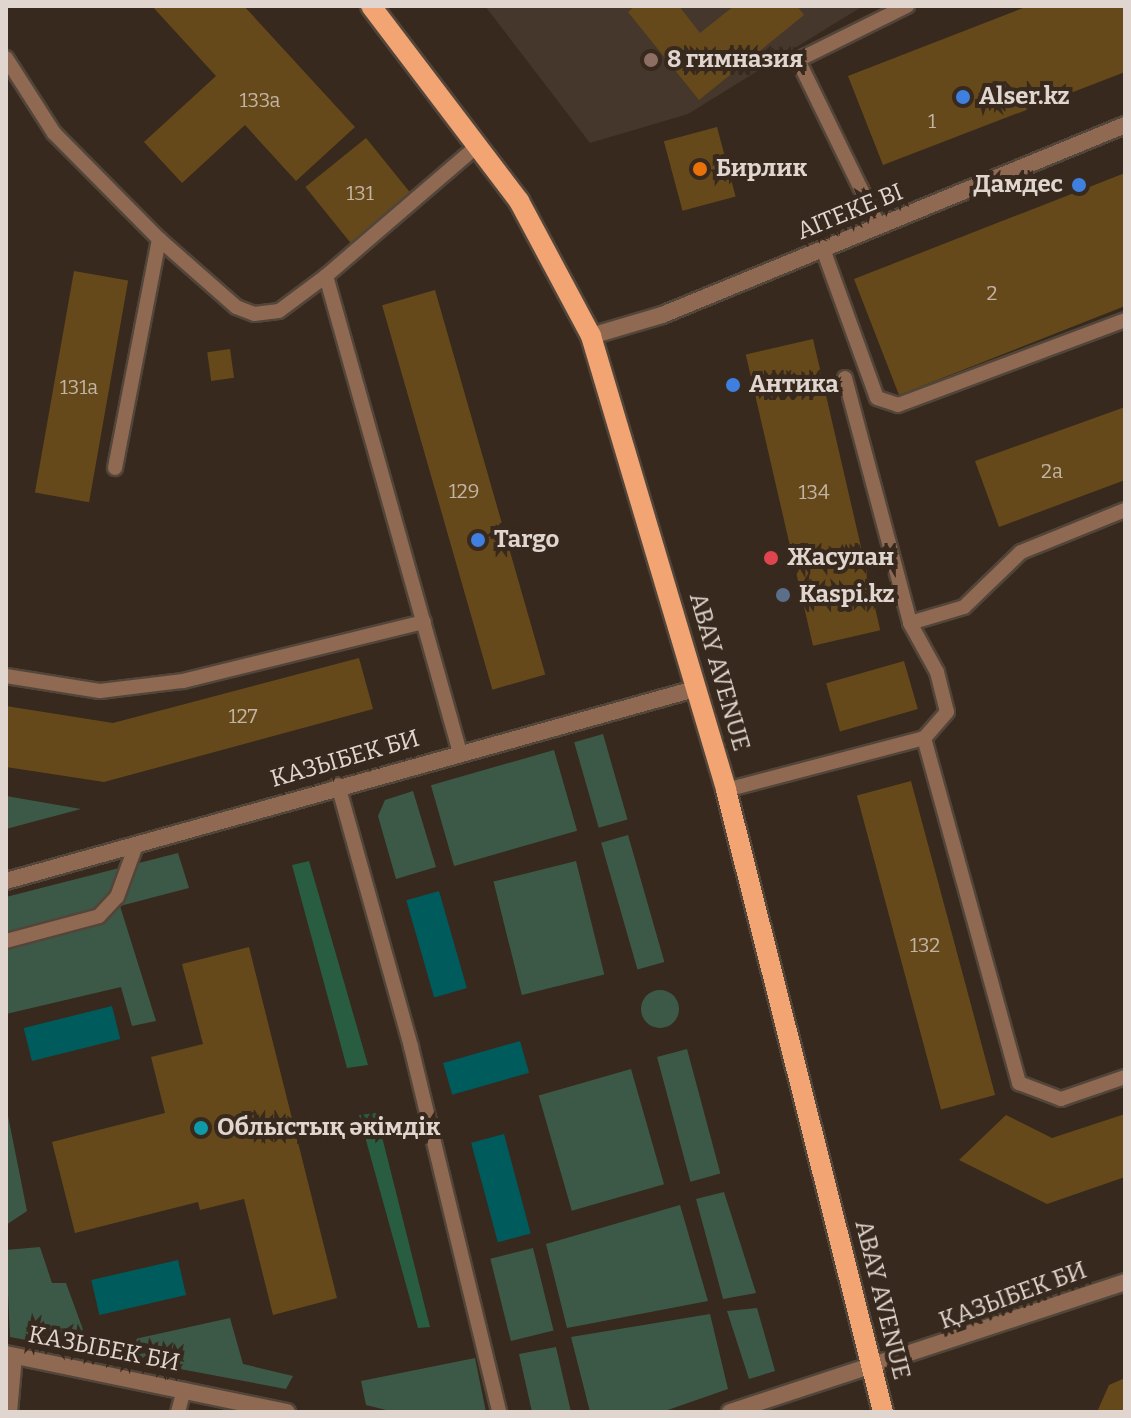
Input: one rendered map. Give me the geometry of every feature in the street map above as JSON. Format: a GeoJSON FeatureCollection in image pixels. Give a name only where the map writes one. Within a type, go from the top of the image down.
{"type":"FeatureCollection","features":[{"type":"Feature","properties":{"kind":"main road","name":"ABAY AVENUE"},"geometry":{"type":"LineString","coordinates":[[371,6],[519,201],[591,336],[726,790],[883,1412]]}},
{"type":"Feature","properties":{"kind":"street","name":"AITEKE BI"},"geometry":{"type":"LineString","coordinates":[[591,336],[823,249],[1125,125]]}},
{"type":"Feature","properties":{"kind":"street","name":"КАЗЫБЕК БИ"},"geometry":{"type":"LineString","coordinates":[[6,881],[338,785],[698,688]]}},
{"type":"Feature","properties":{"kind":"street","name":"ҚАЗЫБЕК БИ"},"geometry":{"type":"LineString","coordinates":[[872,1368],[1125,1282]]}},
{"type":"Feature","properties":{"kind":"street","name":"КАЗЫБЕК БИ"},"geometry":{"type":"LineString","coordinates":[[10,1355],[287,1412]]}},
{"type":"Feature","properties":{"kind":"street"},"geometry":{"type":"LineString","coordinates":[[730,1412],[872,1368]]}},
{"type":"Feature","properties":{"kind":"lane"},"geometry":{"type":"LineString","coordinates":[[879,226],[798,60],[907,6]]}},
{"type":"Feature","properties":{"kind":"lane"},"geometry":{"type":"LineString","coordinates":[[6,58],[54,133],[159,239],[236,307],[254,314],[279,311],[326,276],[477,146]]}},
{"type":"Feature","properties":{"kind":"lane"},"geometry":{"type":"LineString","coordinates":[[115,468],[159,239]]}},
{"type":"Feature","properties":{"kind":"lane"},"geometry":{"type":"LineString","coordinates":[[823,249],[877,398],[898,405],[1125,320]]}},
{"type":"Feature","properties":{"kind":"lane"},"geometry":{"type":"LineString","coordinates":[[326,276],[460,752]]}},
{"type":"Feature","properties":{"kind":"lane"},"geometry":{"type":"LineString","coordinates":[[726,790],[924,738],[947,712],[937,672],[910,623],[845,378]]}},
{"type":"Feature","properties":{"kind":"lane"},"geometry":{"type":"LineString","coordinates":[[910,623],[964,607],[1021,552],[1125,510]]}},
{"type":"Feature","properties":{"kind":"lane"},"geometry":{"type":"LineString","coordinates":[[6,676],[100,691],[170,683],[424,622]]}},
{"type":"Feature","properties":{"kind":"lane"},"geometry":{"type":"LineString","coordinates":[[924,738],[1019,1083],[1061,1099],[1125,1077]]}},
{"type":"Feature","properties":{"kind":"lane"},"geometry":{"type":"LineString","coordinates":[[338,785],[411,1047],[499,1412]]}},
{"type":"Feature","properties":{"kind":"lane"},"geometry":{"type":"LineString","coordinates":[[6,941],[99,916],[117,897],[136,845]]}},
{"type":"Feature","properties":{"kind":"lane"},"geometry":{"type":"LineString","coordinates":[[10,1355],[10,1412]]}},
{"type":"Feature","properties":{"kind":"lane"},"geometry":{"type":"LineString","coordinates":[[178,1412],[184,1390]]}},
{"type":"Feature","properties":{"kind":"shaded area","name":"8 гимназия"},"geometry":{"type":"Polygon","coordinates":[[[485,6],[863,6],[688,114],[590,143],[485,6]]]}},
{"type":"Feature","properties":{"kind":"green space"},"geometry":{"type":"Polygon","coordinates":[[[603,734],[628,820],[599,828],[574,742],[603,734]]]}},
{"type":"Feature","properties":{"kind":"green space"},"geometry":{"type":"Polygon","coordinates":[[[554,750],[577,831],[454,866],[431,785],[554,750]]]}},
{"type":"Feature","properties":{"kind":"green space"},"geometry":{"type":"Polygon","coordinates":[[[413,791],[436,867],[396,879],[378,816],[385,800],[413,791]]]}},
{"type":"Feature","properties":{"kind":"green space"},"geometry":{"type":"Polygon","coordinates":[[[6,796],[81,809],[6,829],[6,796]]]}},
{"type":"Feature","properties":{"kind":"green space"},"geometry":{"type":"Polygon","coordinates":[[[628,835],[664,962],[637,970],[601,843],[628,835]]]}},
{"type":"Feature","properties":{"kind":"green space"},"geometry":{"type":"Polygon","coordinates":[[[178,853],[189,888],[120,906],[156,1021],[132,1026],[121,987],[6,1014],[6,897],[178,853]]]}},
{"type":"Feature","properties":{"kind":"green space"},"geometry":{"type":"Polygon","coordinates":[[[309,861],[368,1065],[347,1068],[292,865],[309,861]]]}},
{"type":"Feature","properties":{"kind":"green space"},"geometry":{"type":"Polygon","coordinates":[[[576,861],[604,975],[522,995],[494,882],[576,861]]]}},
{"type":"Feature","properties":{"kind":"green space"},"geometry":{"type":"Polygon","coordinates":[[[660,990],[674,995],[679,1009],[674,1023],[660,1028],[646,1023],[641,1009],[646,995],[660,990]]]}},
{"type":"Feature","properties":{"kind":"green space"},"geometry":{"type":"Polygon","coordinates":[[[687,1049],[720,1174],[690,1182],[657,1057],[687,1049]]]}},
{"type":"Feature","properties":{"kind":"green space"},"geometry":{"type":"Polygon","coordinates":[[[631,1069],[664,1184],[572,1211],[539,1095],[631,1069]]]}},
{"type":"Feature","properties":{"kind":"green space"},"geometry":{"type":"Polygon","coordinates":[[[6,1106],[27,1211],[6,1225],[6,1106]]]}},
{"type":"Feature","properties":{"kind":"green space"},"geometry":{"type":"Polygon","coordinates":[[[376,1113],[430,1327],[418,1328],[359,1115],[376,1113]]]}},
{"type":"Feature","properties":{"kind":"green space"},"geometry":{"type":"Polygon","coordinates":[[[724,1192],[756,1293],[723,1299],[696,1199],[724,1192]]]}},
{"type":"Feature","properties":{"kind":"green space"},"geometry":{"type":"Polygon","coordinates":[[[680,1205],[708,1301],[567,1328],[546,1244],[680,1205]]]}},
{"type":"Feature","properties":{"kind":"green space"},"geometry":{"type":"Polygon","coordinates":[[[40,1247],[52,1283],[66,1283],[85,1335],[103,1346],[230,1318],[243,1364],[293,1376],[286,1389],[10,1337],[6,1250],[40,1247]]]}},
{"type":"Feature","properties":{"kind":"green space"},"geometry":{"type":"Polygon","coordinates":[[[533,1248],[554,1330],[511,1341],[490,1259],[533,1248]]]}},
{"type":"Feature","properties":{"kind":"green space"},"geometry":{"type":"Polygon","coordinates":[[[757,1308],[775,1371],[749,1379],[727,1311],[757,1308]]]}},
{"type":"Feature","properties":{"kind":"green space"},"geometry":{"type":"Polygon","coordinates":[[[710,1314],[728,1389],[662,1412],[590,1412],[571,1337],[710,1314]]]}},
{"type":"Feature","properties":{"kind":"green space"},"geometry":{"type":"Polygon","coordinates":[[[556,1347],[571,1412],[532,1412],[519,1354],[556,1347]]]}},
{"type":"Feature","properties":{"kind":"green space"},"geometry":{"type":"Polygon","coordinates":[[[475,1358],[486,1412],[394,1412],[366,1405],[361,1381],[475,1358]]]}},
{"type":"Feature","properties":{"kind":"water"},"geometry":{"type":"Polygon","coordinates":[[[439,891],[467,988],[434,997],[406,900],[439,891]]]}},
{"type":"Feature","properties":{"kind":"water"},"geometry":{"type":"Polygon","coordinates":[[[112,1006],[120,1039],[32,1061],[24,1028],[112,1006]]]}},
{"type":"Feature","properties":{"kind":"water"},"geometry":{"type":"Polygon","coordinates":[[[520,1041],[529,1073],[452,1095],[443,1063],[520,1041]]]}},
{"type":"Feature","properties":{"kind":"water"},"geometry":{"type":"Polygon","coordinates":[[[504,1134],[531,1233],[498,1242],[471,1143],[504,1134]]]}},
{"type":"Feature","properties":{"kind":"water"},"geometry":{"type":"Polygon","coordinates":[[[178,1260],[186,1295],[99,1315],[91,1280],[178,1260]]]}},
{"type":"Feature","properties":{"kind":"building"},"geometry":{"type":"Polygon","coordinates":[[[152,6],[244,6],[355,127],[296,181],[245,125],[182,183],[144,142],[216,76],[152,6]]]}},
{"type":"Feature","properties":{"kind":"building"},"geometry":{"type":"Polygon","coordinates":[[[635,6],[679,6],[700,33],[734,6],[797,6],[804,15],[699,100],[628,12],[635,6]]]}},
{"type":"Feature","properties":{"kind":"building"},"geometry":{"type":"Polygon","coordinates":[[[1028,6],[1125,6],[1125,72],[883,165],[848,76],[1028,6]]]}},
{"type":"Feature","properties":{"kind":"building","name":"Бирлик"},"geometry":{"type":"Polygon","coordinates":[[[717,127],[736,197],[683,211],[664,141],[717,127]]]}},
{"type":"Feature","properties":{"kind":"building"},"geometry":{"type":"Polygon","coordinates":[[[366,138],[416,200],[356,249],[305,187],[366,138]]]}},
{"type":"Feature","properties":{"kind":"building"},"geometry":{"type":"Polygon","coordinates":[[[1125,173],[1125,306],[899,395],[854,279],[1125,173]]]}},
{"type":"Feature","properties":{"kind":"building"},"geometry":{"type":"Polygon","coordinates":[[[74,271],[128,281],[89,502],[35,493],[74,271]]]}},
{"type":"Feature","properties":{"kind":"building"},"geometry":{"type":"Polygon","coordinates":[[[435,290],[545,675],[492,690],[382,305],[435,290]]]}},
{"type":"Feature","properties":{"kind":"building"},"geometry":{"type":"Polygon","coordinates":[[[813,339],[880,630],[813,646],[746,355],[813,339]]]}},
{"type":"Feature","properties":{"kind":"building"},"geometry":{"type":"Polygon","coordinates":[[[230,349],[234,378],[211,381],[207,352],[230,349]]]}},
{"type":"Feature","properties":{"kind":"building"},"geometry":{"type":"Polygon","coordinates":[[[1125,407],[1125,480],[999,527],[975,461],[1125,407]]]}},
{"type":"Feature","properties":{"kind":"building"},"geometry":{"type":"Polygon","coordinates":[[[359,658],[373,709],[104,782],[6,767],[6,706],[113,723],[359,658]]]}},
{"type":"Feature","properties":{"kind":"building"},"geometry":{"type":"Polygon","coordinates":[[[904,661],[918,709],[840,731],[826,683],[904,661]]]}},
{"type":"Feature","properties":{"kind":"building"},"geometry":{"type":"Polygon","coordinates":[[[911,781],[995,1095],[941,1109],[857,795],[911,781]]]}},
{"type":"Feature","properties":{"kind":"building","name":"Облыстық әкімдік"},"geometry":{"type":"Polygon","coordinates":[[[249,947],[337,1298],[273,1315],[244,1199],[200,1210],[198,1202],[75,1233],[52,1142],[165,1113],[151,1057],[203,1044],[182,964],[249,947]]]}},
{"type":"Feature","properties":{"kind":"building"},"geometry":{"type":"Polygon","coordinates":[[[1125,1114],[1125,1177],[1047,1204],[959,1160],[1006,1115],[1052,1138],[1125,1114]]]}},
{"type":"Feature","properties":{"kind":"building"},"geometry":{"type":"Polygon","coordinates":[[[1125,1378],[1125,1412],[1097,1412],[1109,1385],[1125,1378]]]}},
{"type":"Feature","properties":{"kind":"place","name":"8 гимназия"},"geometry":{"type":"Point","coordinates":[651,60]}},
{"type":"Feature","properties":{"kind":"place","name":"Alser.kz"},"geometry":{"type":"Point","coordinates":[963,97]}},
{"type":"Feature","properties":{"kind":"place","name":"Бирлик"},"geometry":{"type":"Point","coordinates":[700,169]}},
{"type":"Feature","properties":{"kind":"place","name":"Дамдес"},"geometry":{"type":"Point","coordinates":[1079,185]}},
{"type":"Feature","properties":{"kind":"place","name":"Антика"},"geometry":{"type":"Point","coordinates":[733,385]}},
{"type":"Feature","properties":{"kind":"place","name":"Targo"},"geometry":{"type":"Point","coordinates":[478,540]}},
{"type":"Feature","properties":{"kind":"place","name":"Жасулан"},"geometry":{"type":"Point","coordinates":[771,558]}},
{"type":"Feature","properties":{"kind":"place","name":"Kaspi.kz"},"geometry":{"type":"Point","coordinates":[783,595]}},
{"type":"Feature","properties":{"kind":"place","name":"Облыстық әкімдік"},"geometry":{"type":"Point","coordinates":[201,1128]}}]}
